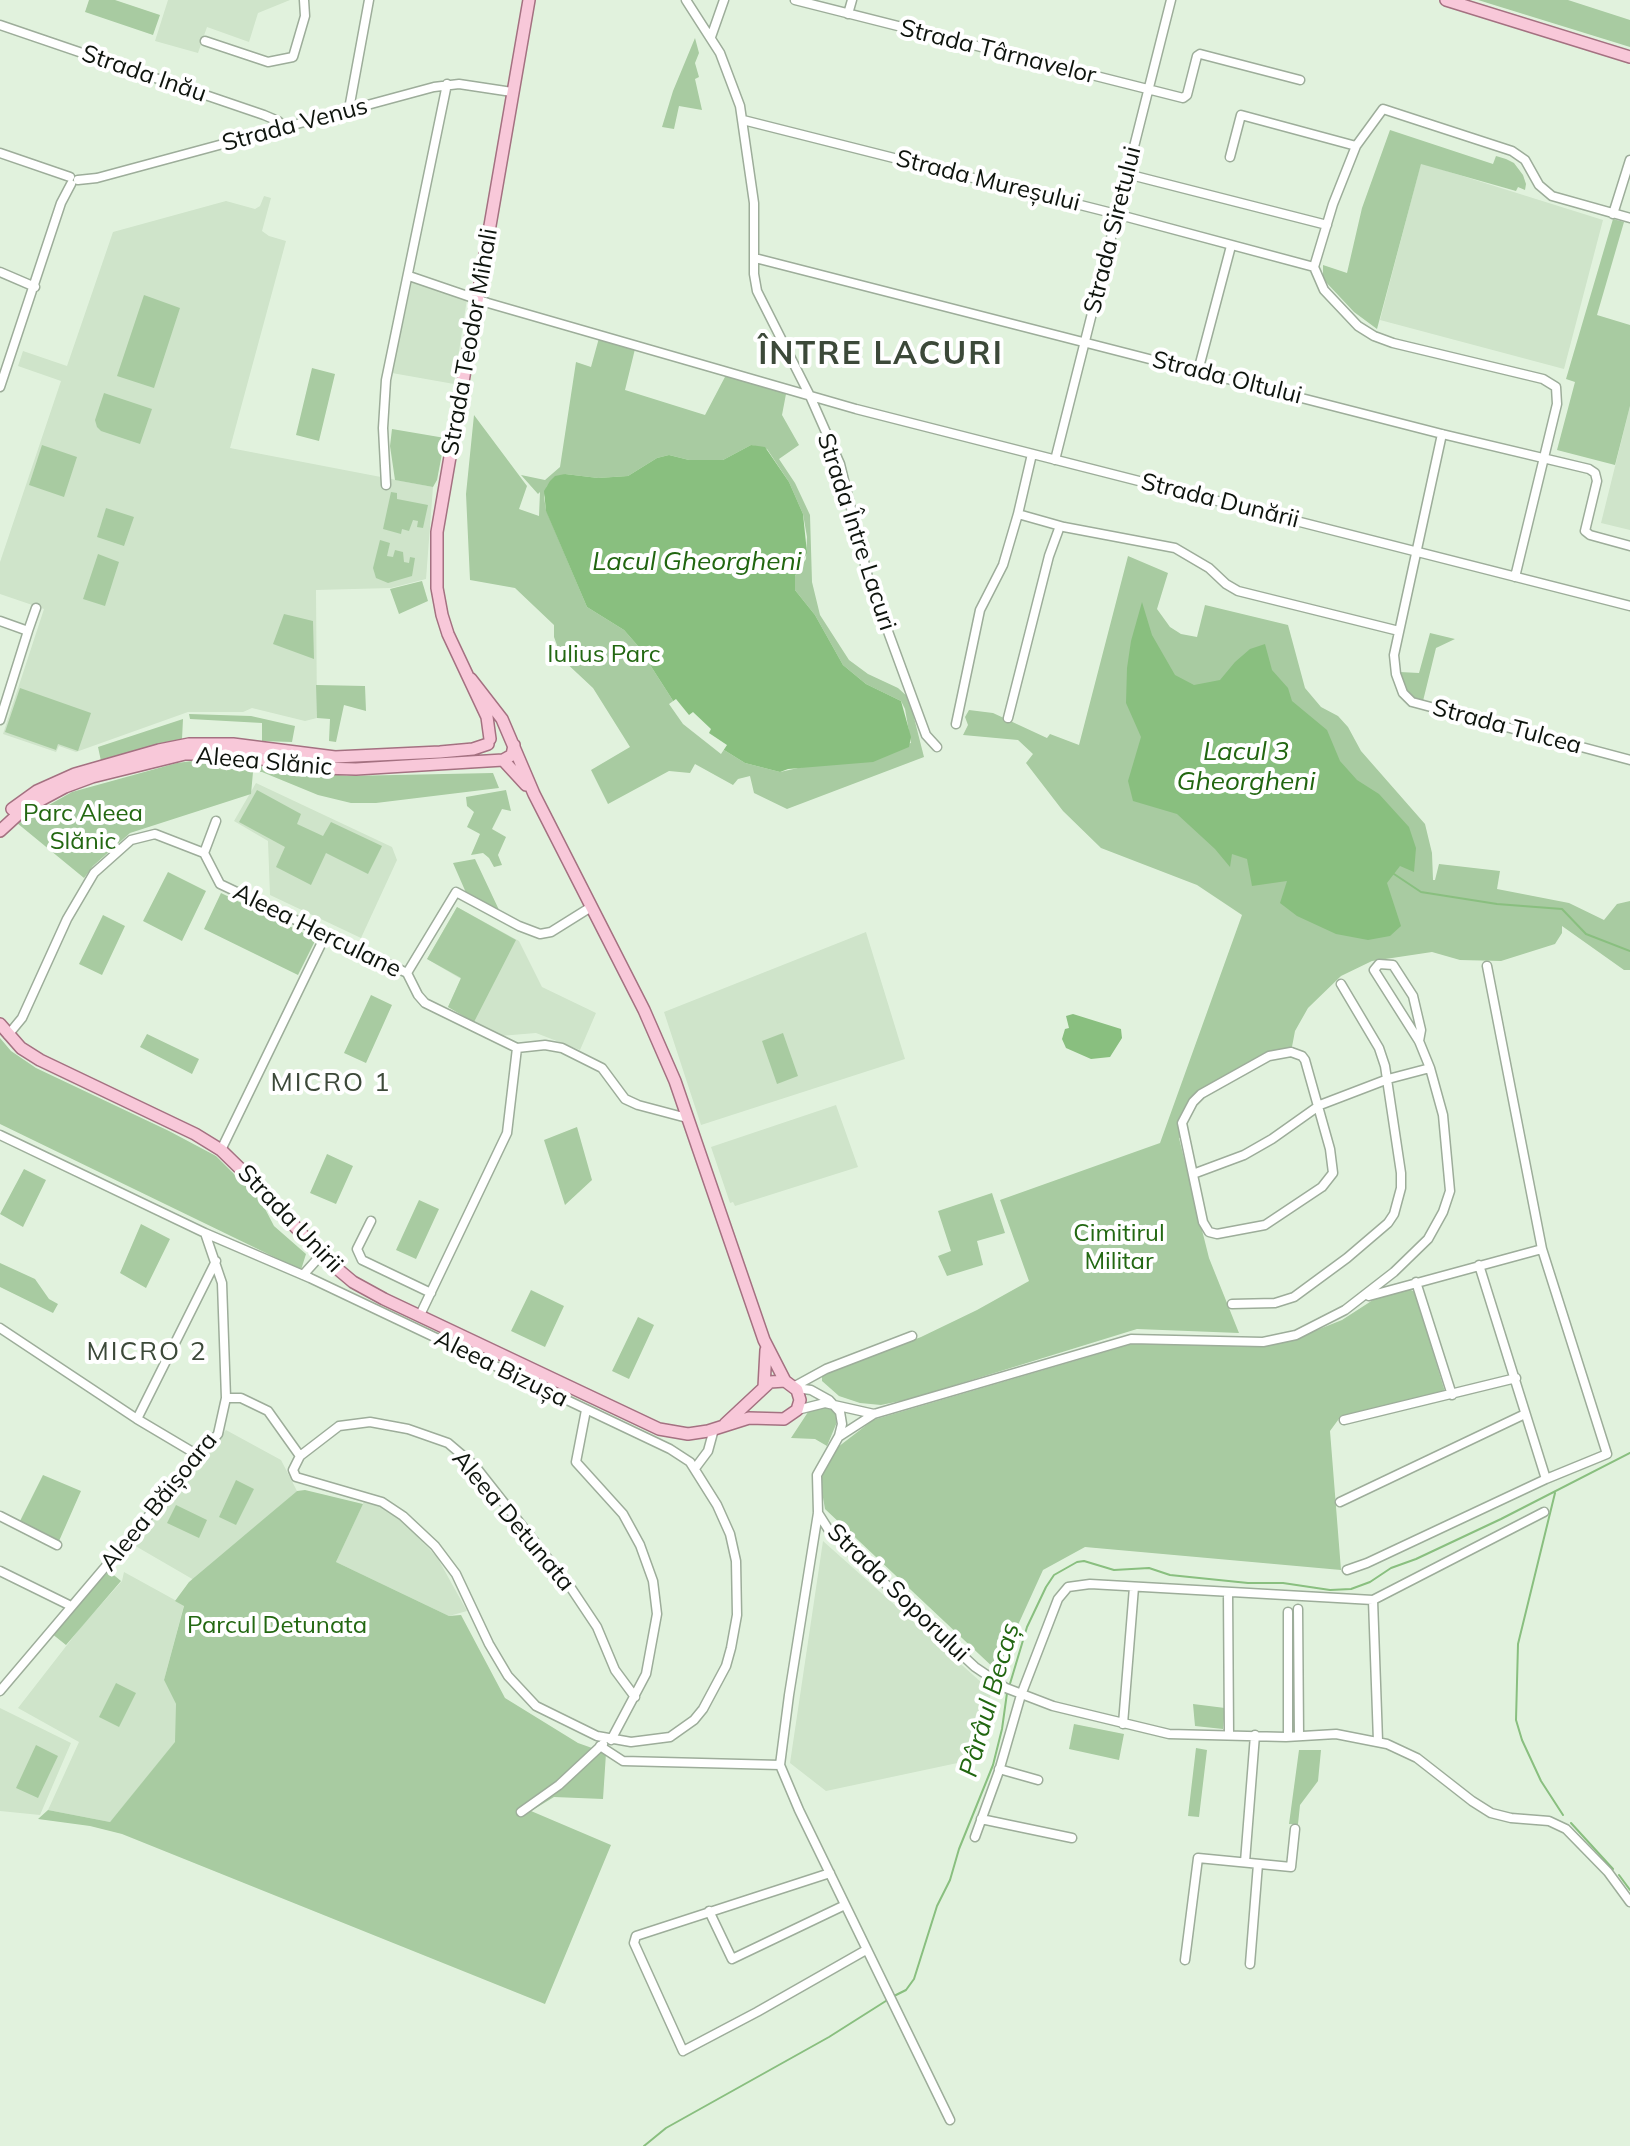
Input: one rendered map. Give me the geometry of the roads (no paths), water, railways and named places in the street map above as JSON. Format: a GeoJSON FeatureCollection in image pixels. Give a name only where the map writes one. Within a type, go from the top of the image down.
{"type":"FeatureCollection","features":[{"type":"Feature","properties":{"kind":"main road","name":"Strada Teodor Mihali"},"geometry":{"type":"LineString","coordinates":[[489,742],[487,717],[448,634],[439,603],[437,532],[529,0]]}},
{"type":"Feature","properties":{"kind":"main road"},"geometry":{"type":"LineString","coordinates":[[1446,0],[1630,57]]}},
{"type":"Feature","properties":{"kind":"main road","name":"Strada Teodor Mihali"},"geometry":{"type":"LineString","coordinates":[[471,679],[502,719],[534,794]]}},
{"type":"Feature","properties":{"kind":"main road"},"geometry":{"type":"LineString","coordinates":[[501,760],[512,755],[512,741],[499,734],[489,742],[490,754],[501,760],[534,794],[644,1010],[671,1071],[765,1341],[800,1400],[797,1410]]}},
{"type":"Feature","properties":{"kind":"main road","name":"Aleea Slănic"},"geometry":{"type":"LineString","coordinates":[[0,821],[28,797],[56,782],[93,768],[189,744],[233,744],[335,757],[473,749],[489,742]]}},
{"type":"Feature","properties":{"kind":"main road","name":"Aleea Slănic"},"geometry":{"type":"LineString","coordinates":[[0,831],[24,809],[65,787],[92,777],[185,754],[230,754],[340,769],[501,760]]}},
{"type":"Feature","properties":{"kind":"main road","name":"Strada Unirii"},"geometry":{"type":"LineString","coordinates":[[0,1024],[21,1048],[40,1060],[195,1134],[221,1150],[321,1255],[353,1282],[420,1315],[659,1429],[688,1434],[749,1418],[784,1419],[797,1410]]}},
{"type":"Feature","properties":{"kind":"main road"},"geometry":{"type":"LineString","coordinates":[[765,1341],[760,1406],[770,1417]]}},
{"type":"Feature","properties":{"kind":"main road"},"geometry":{"type":"LineString","coordinates":[[720,1427],[773,1381],[791,1384]]}},
{"type":"Feature","properties":{"kind":"street"},"geometry":{"type":"LineString","coordinates":[[205,41],[268,62],[293,57],[305,16],[304,0]]}},
{"type":"Feature","properties":{"kind":"street"},"geometry":{"type":"LineString","coordinates":[[349,109],[369,0]]}},
{"type":"Feature","properties":{"kind":"street","name":"Strada Între Lacuri"},"geometry":{"type":"LineString","coordinates":[[686,0],[711,37],[728,73],[743,120],[754,203],[755,279],[759,296],[810,396],[840,464],[873,591],[926,735],[937,747]]}},
{"type":"Feature","properties":{"kind":"street"},"geometry":{"type":"LineString","coordinates":[[711,37],[724,0]]}},
{"type":"Feature","properties":{"kind":"street","name":"Strada Târnavelor"},"geometry":{"type":"LineString","coordinates":[[795,0],[1185,97],[1200,54],[1300,80]]}},
{"type":"Feature","properties":{"kind":"street"},"geometry":{"type":"LineString","coordinates":[[848,14],[852,0]]}},
{"type":"Feature","properties":{"kind":"street","name":"Strada Siretului"},"geometry":{"type":"LineString","coordinates":[[1055,460],[1171,0]]}},
{"type":"Feature","properties":{"kind":"street","name":"Strada Inău"},"geometry":{"type":"LineString","coordinates":[[0,25],[264,115],[285,128]]}},
{"type":"Feature","properties":{"kind":"street"},"geometry":{"type":"LineString","coordinates":[[386,485],[383,428],[386,380],[447,84]]}},
{"type":"Feature","properties":{"kind":"street","name":"Strada Venus"},"geometry":{"type":"LineString","coordinates":[[73,180],[89,180],[447,84],[512,92]]}},
{"type":"Feature","properties":{"kind":"street"},"geometry":{"type":"LineString","coordinates":[[1515,577],[1557,397],[1556,387],[1548,381],[1374,336],[1358,326],[1330,299],[1314,267],[1327,225],[1356,146],[1383,109],[1512,151],[1525,160],[1539,185],[1552,196],[1630,218]]}},
{"type":"Feature","properties":{"kind":"street"},"geometry":{"type":"LineString","coordinates":[[1230,157],[1241,115],[1356,146]]}},
{"type":"Feature","properties":{"kind":"street","name":"Strada Mureșului"},"geometry":{"type":"LineString","coordinates":[[743,120],[1314,267]]}},
{"type":"Feature","properties":{"kind":"street"},"geometry":{"type":"LineString","coordinates":[[0,153],[73,180],[61,203],[0,387]]}},
{"type":"Feature","properties":{"kind":"street"},"geometry":{"type":"LineString","coordinates":[[1613,214],[1630,160]]}},
{"type":"Feature","properties":{"kind":"street"},"geometry":{"type":"LineString","coordinates":[[1127,174],[1327,225]]}},
{"type":"Feature","properties":{"kind":"street"},"geometry":{"type":"LineString","coordinates":[[1198,371],[1231,246]]}},
{"type":"Feature","properties":{"kind":"street","name":"Strada Oltului"},"geometry":{"type":"LineString","coordinates":[[755,258],[1543,460],[1589,469],[1595,473],[1597,481],[1585,531],[1630,546]]}},
{"type":"Feature","properties":{"kind":"street"},"geometry":{"type":"LineString","coordinates":[[0,272],[35,287]]}},
{"type":"Feature","properties":{"kind":"street","name":"Strada Dunării"},"geometry":{"type":"LineString","coordinates":[[409,276],[479,300],[810,396],[1630,606]]}},
{"type":"Feature","properties":{"kind":"street","name":"Strada Tulcea"},"geometry":{"type":"LineString","coordinates":[[1442,434],[1399,631],[1395,666],[1403,693],[1412,702],[1630,760]]}},
{"type":"Feature","properties":{"kind":"street"},"geometry":{"type":"LineString","coordinates":[[956,724],[980,610],[1003,565],[1032,454]]}},
{"type":"Feature","properties":{"kind":"street"},"geometry":{"type":"LineString","coordinates":[[1018,514],[1060,526],[1175,548],[1209,568],[1238,591],[1399,631]]}},
{"type":"Feature","properties":{"kind":"street"},"geometry":{"type":"LineString","coordinates":[[1008,718],[1049,556],[1060,526]]}},
{"type":"Feature","properties":{"kind":"street"},"geometry":{"type":"LineString","coordinates":[[0,718],[36,608]]}},
{"type":"Feature","properties":{"kind":"street"},"geometry":{"type":"LineString","coordinates":[[0,621],[28,631]]}},
{"type":"Feature","properties":{"kind":"street"},"geometry":{"type":"LineString","coordinates":[[8,1035],[22,1018],[67,919],[94,873],[131,840],[155,834],[204,853],[216,821]]}},
{"type":"Feature","properties":{"kind":"street","name":"Aleea Herculane"},"geometry":{"type":"LineString","coordinates":[[204,853],[220,884],[407,973],[425,1003],[517,1048],[545,1045],[562,1048],[602,1068],[625,1099],[687,1118]]}},
{"type":"Feature","properties":{"kind":"street"},"geometry":{"type":"LineString","coordinates":[[407,973],[456,892],[540,934],[551,932],[591,907]]}},
{"type":"Feature","properties":{"kind":"street"},"geometry":{"type":"LineString","coordinates":[[221,1150],[326,934]]}},
{"type":"Feature","properties":{"kind":"street"},"geometry":{"type":"LineString","coordinates":[[839,1436],[874,1414],[1131,1339],[1251,1342],[1285,1338],[1330,1319],[1362,1299],[1428,1239],[1450,1191],[1443,1115],[1430,1068],[1419,1041],[1374,970],[1379,964],[1393,965],[1413,996],[1421,1030],[1419,1041]]}},
{"type":"Feature","properties":{"kind":"street"},"geometry":{"type":"LineString","coordinates":[[1347,1570],[1607,1454],[1542,1249],[1487,966]]}},
{"type":"Feature","properties":{"kind":"street"},"geometry":{"type":"LineString","coordinates":[[1232,1304],[1275,1303],[1294,1297],[1388,1223],[1399,1201],[1401,1173],[1388,1079],[1379,1048],[1341,984]]}},
{"type":"Feature","properties":{"kind":"street"},"geometry":{"type":"LineString","coordinates":[[420,1315],[507,1133],[517,1048]]}},
{"type":"Feature","properties":{"kind":"street"},"geometry":{"type":"LineString","coordinates":[[1291,1052],[1302,1056],[1320,1105],[1330,1149],[1333,1173],[1322,1187],[1265,1225],[1217,1234],[1209,1232],[1203,1222],[1193,1174],[1182,1123],[1201,1094],[1269,1056],[1291,1052]]}},
{"type":"Feature","properties":{"kind":"street"},"geometry":{"type":"LineString","coordinates":[[1193,1174],[1244,1155],[1320,1105],[1388,1079],[1430,1068]]}},
{"type":"Feature","properties":{"kind":"street","name":"Aleea Bizușa"},"geometry":{"type":"LineString","coordinates":[[0,1135],[670,1449],[696,1467]]}},
{"type":"Feature","properties":{"kind":"street"},"geometry":{"type":"LineString","coordinates":[[371,1221],[357,1249],[362,1260],[431,1293]]}},
{"type":"Feature","properties":{"kind":"street","name":"Aleea Băișoara"},"geometry":{"type":"LineString","coordinates":[[0,1691],[218,1434],[226,1398],[222,1283],[205,1233]]}},
{"type":"Feature","properties":{"kind":"street"},"geometry":{"type":"LineString","coordinates":[[1362,1299],[1542,1249]]}},
{"type":"Feature","properties":{"kind":"street"},"geometry":{"type":"LineString","coordinates":[[303,1275],[321,1255]]}},
{"type":"Feature","properties":{"kind":"street"},"geometry":{"type":"LineString","coordinates":[[137,1419],[216,1261]]}},
{"type":"Feature","properties":{"kind":"street"},"geometry":{"type":"LineString","coordinates":[[1479,1265],[1546,1479]]}},
{"type":"Feature","properties":{"kind":"street"},"geometry":{"type":"LineString","coordinates":[[1416,1282],[1452,1395]]}},
{"type":"Feature","properties":{"kind":"street"},"geometry":{"type":"LineString","coordinates":[[0,1328],[137,1419],[201,1457]]}},
{"type":"Feature","properties":{"kind":"street"},"geometry":{"type":"LineString","coordinates":[[791,1384],[912,1336]]}},
{"type":"Feature","properties":{"kind":"street"},"geometry":{"type":"LineString","coordinates":[[1344,1420],[1516,1378]]}},
{"type":"Feature","properties":{"kind":"street"},"geometry":{"type":"LineString","coordinates":[[791,1384],[811,1390],[832,1404],[842,1419],[839,1436],[817,1475],[818,1513],[780,1765],[950,2120]]}},
{"type":"Feature","properties":{"kind":"street"},"geometry":{"type":"LineString","coordinates":[[226,1398],[241,1398],[268,1411],[300,1456]]}},
{"type":"Feature","properties":{"kind":"street"},"geometry":{"type":"LineString","coordinates":[[797,1410],[814,1404],[832,1404],[874,1414]]}},
{"type":"Feature","properties":{"kind":"street"},"geometry":{"type":"LineString","coordinates":[[586,1410],[576,1462],[623,1514],[640,1545],[653,1581],[657,1614],[646,1674],[611,1740]]}},
{"type":"Feature","properties":{"kind":"street"},"geometry":{"type":"LineString","coordinates":[[1340,1502],[1525,1414]]}},
{"type":"Feature","properties":{"kind":"street","name":"Aleea Detunata"},"geometry":{"type":"LineString","coordinates":[[635,1697],[615,1670],[597,1627],[571,1588],[475,1466],[448,1443],[408,1429],[370,1422],[339,1426],[300,1456],[293,1470],[296,1477],[382,1502],[403,1516],[435,1546],[456,1574],[508,1676],[536,1706],[611,1740],[650,1741],[670,1737],[683,1730],[703,1709],[726,1666],[737,1615],[736,1561],[730,1534],[696,1467]]}},
{"type":"Feature","properties":{"kind":"street"},"geometry":{"type":"LineString","coordinates":[[696,1467],[720,1427]]}},
{"type":"Feature","properties":{"kind":"street"},"geometry":{"type":"LineString","coordinates":[[975,1837],[999,1769],[1014,1692],[1064,1590],[1079,1584],[1373,1600],[1544,1512]]}},
{"type":"Feature","properties":{"kind":"street","name":"Strada Soporului"},"geometry":{"type":"LineString","coordinates":[[818,1513],[830,1532],[975,1667],[1014,1692],[1169,1734],[1288,1737],[1336,1734],[1378,1741],[1417,1758],[1491,1813],[1549,1821],[1566,1829],[1608,1872],[1630,1902]]}},
{"type":"Feature","properties":{"kind":"street"},"geometry":{"type":"LineString","coordinates":[[0,1516],[57,1545]]}},
{"type":"Feature","properties":{"kind":"street"},"geometry":{"type":"LineString","coordinates":[[0,1571],[71,1606]]}},
{"type":"Feature","properties":{"kind":"street"},"geometry":{"type":"LineString","coordinates":[[1123,1724],[1134,1587]]}},
{"type":"Feature","properties":{"kind":"street"},"geometry":{"type":"LineString","coordinates":[[1228,1592],[1229,1735]]}},
{"type":"Feature","properties":{"kind":"street"},"geometry":{"type":"LineString","coordinates":[[1373,1600],[1378,1741]]}},
{"type":"Feature","properties":{"kind":"street"},"geometry":{"type":"LineString","coordinates":[[1288,1737],[1293,1610],[1299,1736]]}},
{"type":"Feature","properties":{"kind":"street"},"geometry":{"type":"LineString","coordinates":[[1245,1862],[1255,1735]]}},
{"type":"Feature","properties":{"kind":"street","name":"Aleea Detunata"},"geometry":{"type":"LineString","coordinates":[[521,1812],[559,1785],[600,1746],[611,1740]]}},
{"type":"Feature","properties":{"kind":"street"},"geometry":{"type":"LineString","coordinates":[[600,1746],[623,1761],[780,1765]]}},
{"type":"Feature","properties":{"kind":"street"},"geometry":{"type":"LineString","coordinates":[[999,1769],[1038,1780]]}},
{"type":"Feature","properties":{"kind":"street"},"geometry":{"type":"LineString","coordinates":[[981,1819],[1072,1838]]}},
{"type":"Feature","properties":{"kind":"street"},"geometry":{"type":"LineString","coordinates":[[1185,1960],[1198,1858],[1291,1867],[1295,1829]]}},
{"type":"Feature","properties":{"kind":"street"},"geometry":{"type":"LineString","coordinates":[[1250,1964],[1258,1864]]}},
{"type":"Feature","properties":{"kind":"street"},"geometry":{"type":"LineString","coordinates":[[830,1873],[636,1936],[634,1943],[683,2051],[866,1950]]}},
{"type":"Feature","properties":{"kind":"street"},"geometry":{"type":"LineString","coordinates":[[709,1911],[732,1959],[845,1905]]}},
{"type":"Feature","properties":{"kind":"water","name":"Lacul Gheorgheni"},"geometry":{"type":"Polygon","coordinates":[[[751,445],[765,447],[789,482],[803,514],[807,553],[795,576],[795,590],[815,615],[843,665],[866,684],[901,701],[911,737],[909,747],[873,762],[780,772],[745,763],[708,740],[686,721],[638,646],[624,630],[587,607],[546,511],[544,491],[555,476],[628,476],[657,458],[669,455],[689,460],[723,460],[751,445]]]}},
{"type":"Feature","properties":{"kind":"water","name":"Lacul 3 Gheorgheni"},"geometry":{"type":"Polygon","coordinates":[[[1142,602],[1152,635],[1175,675],[1194,685],[1220,680],[1250,649],[1265,644],[1272,670],[1288,688],[1292,701],[1327,730],[1340,761],[1357,780],[1379,794],[1409,827],[1416,848],[1414,872],[1400,866],[1387,883],[1401,926],[1390,936],[1368,940],[1336,934],[1297,916],[1280,903],[1287,881],[1252,886],[1247,859],[1232,854],[1230,867],[1177,814],[1133,801],[1128,781],[1141,737],[1126,703],[1127,668],[1142,602]]]}},
{"type":"Feature","properties":{"kind":"water"},"geometry":{"type":"Polygon","coordinates":[[[1073,1014],[1121,1029],[1122,1038],[1110,1057],[1091,1059],[1066,1048],[1062,1039],[1065,1029],[1069,1028],[1066,1016],[1073,1014]]]}},
{"type":"Feature","properties":{"kind":"waterway"},"geometry":{"type":"LineString","coordinates":[[1394,874],[1421,892],[1497,904],[1562,909],[1586,934],[1630,951]]}},
{"type":"Feature","properties":{"kind":"waterway","name":"Pârâul Becaș"},"geometry":{"type":"LineString","coordinates":[[1009,1687],[1027,1627],[1046,1587],[1054,1575],[1077,1562],[1084,1561],[1114,1570],[1149,1568],[1170,1575],[1248,1583],[1283,1583],[1330,1590],[1351,1589],[1501,1519],[1630,1453]]}},
{"type":"Feature","properties":{"kind":"waterway"},"geometry":{"type":"LineString","coordinates":[[1555,1493],[1518,1644],[1516,1720],[1541,1781],[1563,1815]]}},
{"type":"Feature","properties":{"kind":"waterway","name":"Pârâul Becaș"},"geometry":{"type":"LineString","coordinates":[[894,1996],[906,1990],[914,1979],[937,1906],[950,1880],[959,1849],[993,1765],[1007,1693]]}},
{"type":"Feature","properties":{"kind":"waterway"},"geometry":{"type":"LineString","coordinates":[[1571,1823],[1613,1869]]}},
{"type":"Feature","properties":{"kind":"waterway"},"geometry":{"type":"LineString","coordinates":[[1619,1875],[1630,1890]]}},
{"type":"Feature","properties":{"kind":"waterway","name":"Pârâul Becaș"},"geometry":{"type":"LineString","coordinates":[[644,2146],[666,2128],[829,2037],[889,1999]]}},
{"type":"Feature","properties":{"kind":"district","name":"ÎNTRE LACURI"},"geometry":{"type":"Point","coordinates":[881,354]}},
{"type":"Feature","properties":{"kind":"district","name":"MICRO 1"},"geometry":{"type":"Point","coordinates":[331,1083]}},
{"type":"Feature","properties":{"kind":"district","name":"MICRO 2"},"geometry":{"type":"Point","coordinates":[147,1352]}},
{"type":"Feature","properties":{"kind":"park label","name":"Iulius Parc"},"geometry":{"type":"Point","coordinates":[604,655]}},
{"type":"Feature","properties":{"kind":"park label","name":"Parc Aleea Slănic"},"geometry":{"type":"Point","coordinates":[83,828]}},
{"type":"Feature","properties":{"kind":"park label","name":"Cimitirul Militar"},"geometry":{"type":"Point","coordinates":[1119,1248]}},
{"type":"Feature","properties":{"kind":"park label","name":"Parcul Detunata"},"geometry":{"type":"Point","coordinates":[277,1626]}}]}
